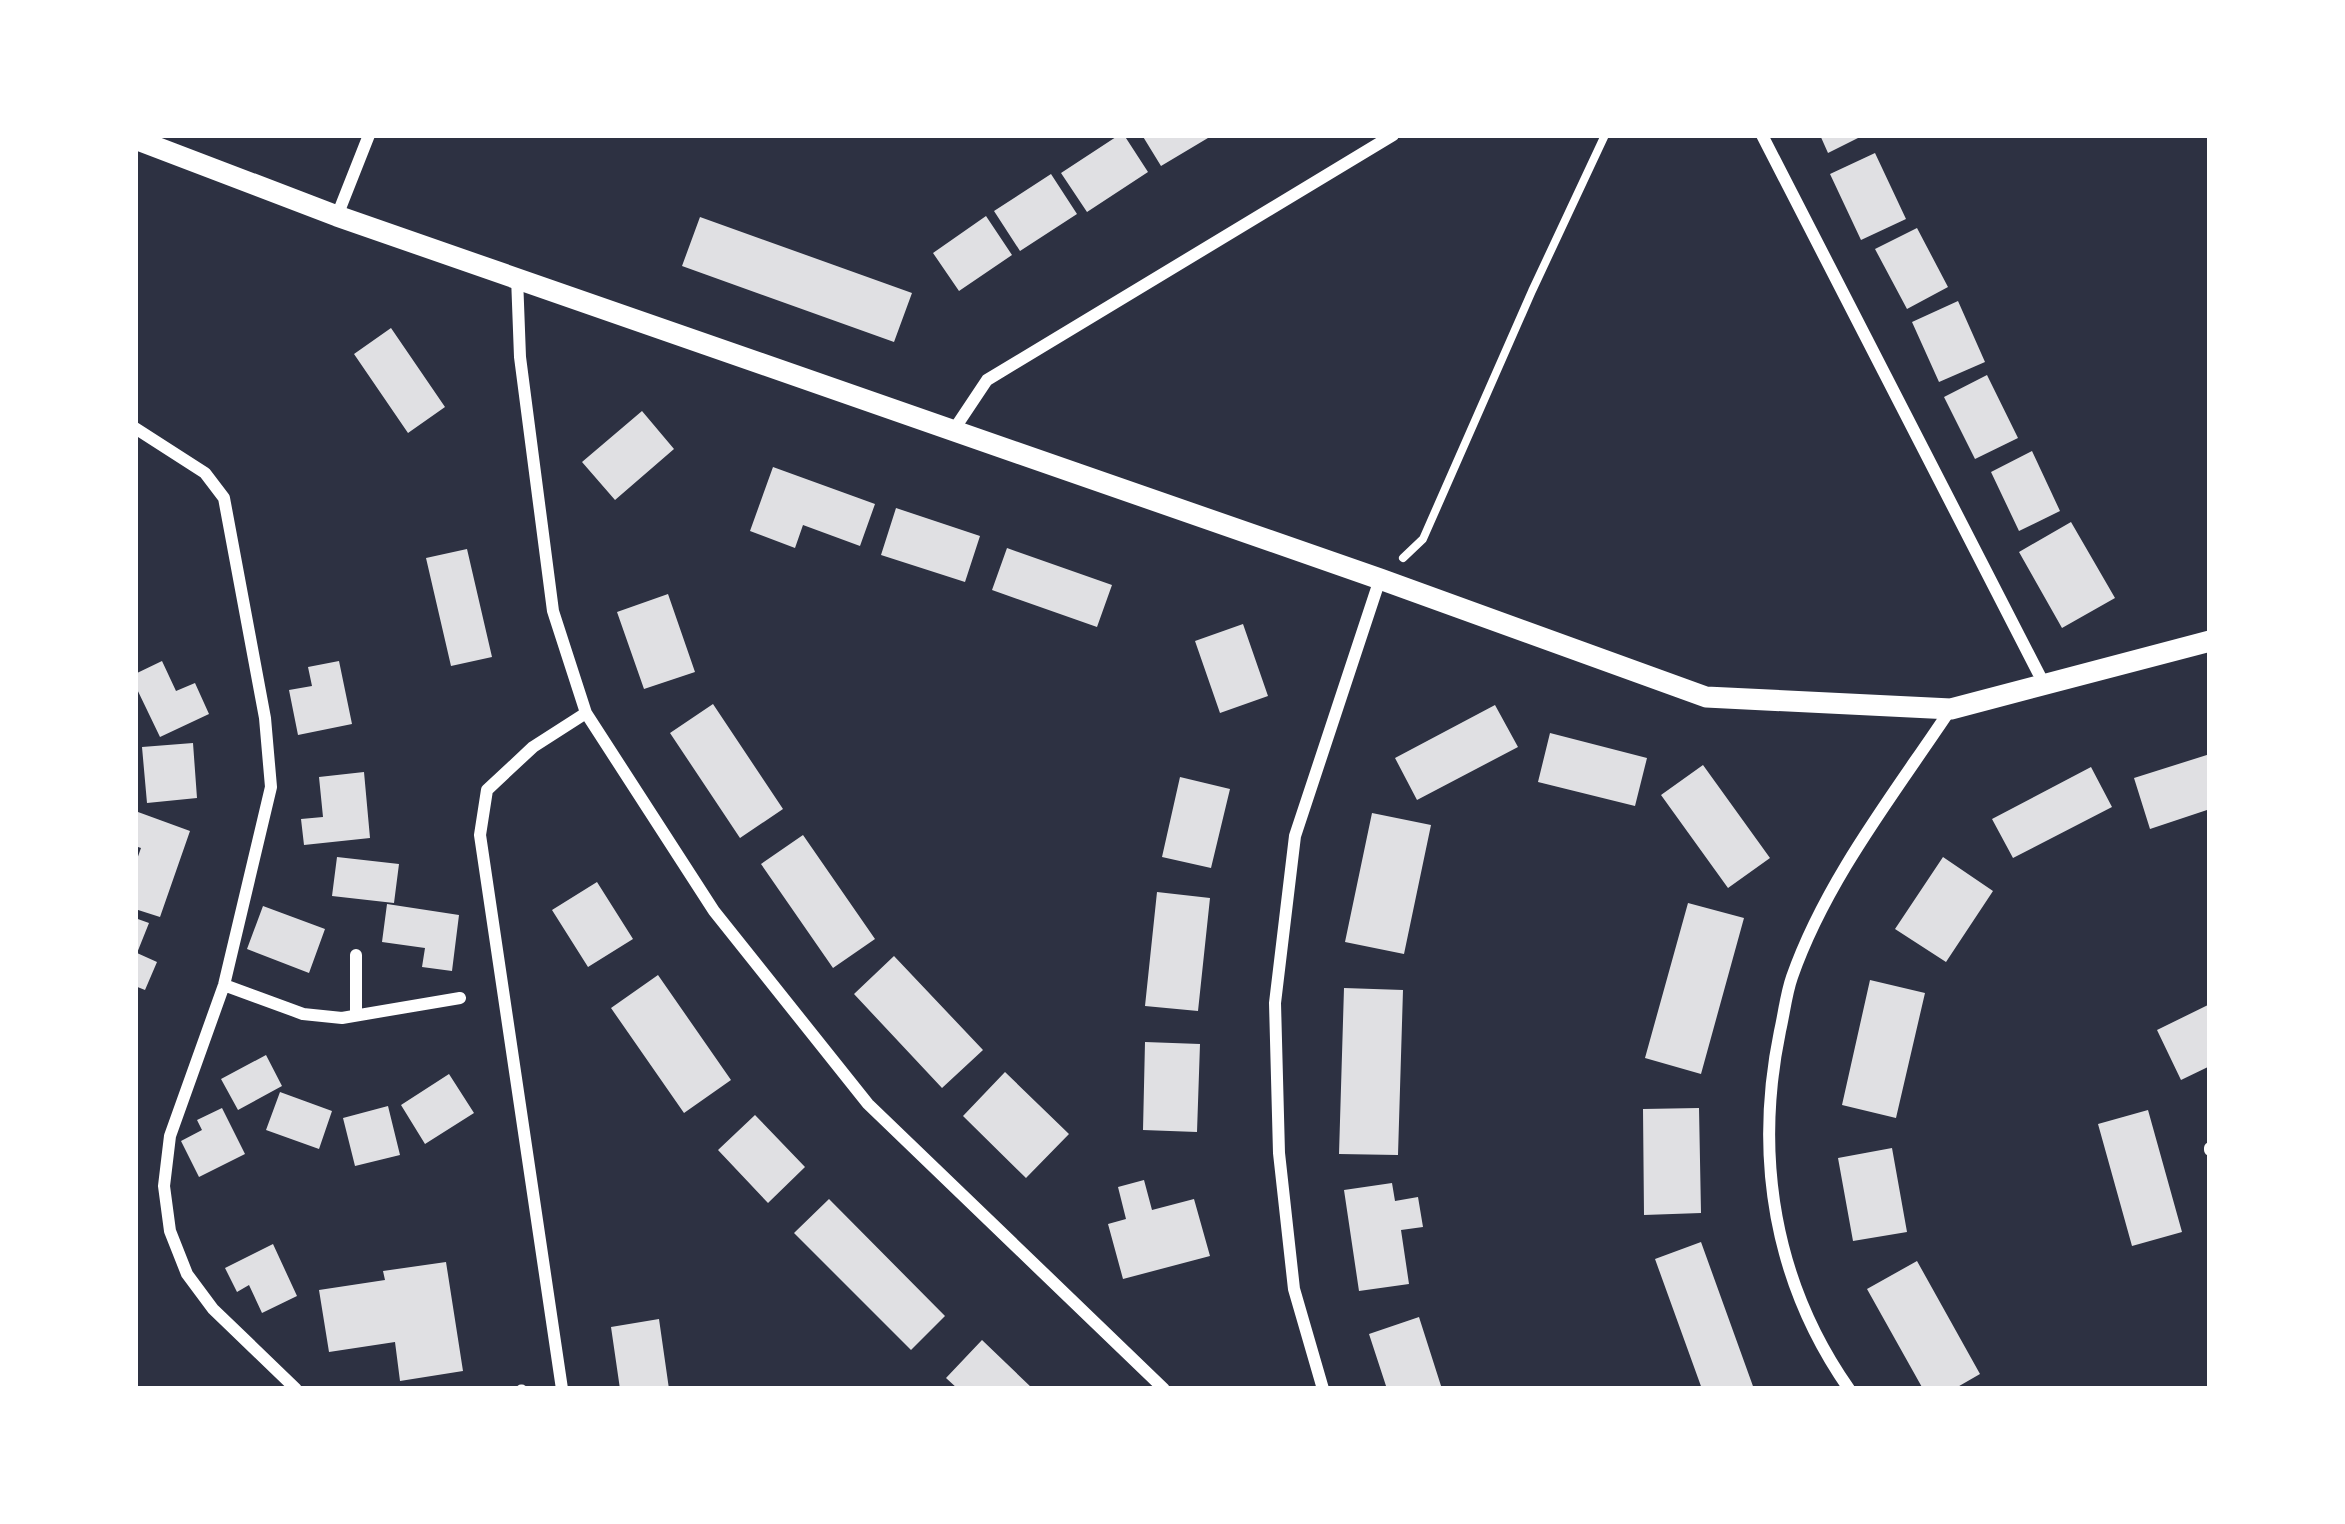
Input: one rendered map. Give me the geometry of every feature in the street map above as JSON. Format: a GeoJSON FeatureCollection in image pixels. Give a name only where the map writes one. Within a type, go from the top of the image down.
{"type":"FeatureCollection","features":[{"type":"Feature","properties":{"kind":"street"},"geometry":{"type":"LineString","coordinates":[[338,216],[369,135]]}},
{"type":"Feature","properties":{"kind":"street"},"geometry":{"type":"LineString","coordinates":[[952,432],[987,380],[1393,135]]}},
{"type":"Feature","properties":{"kind":"street"},"geometry":{"type":"LineString","coordinates":[[1762,135],[2044,684]]}},
{"type":"Feature","properties":{"kind":"street"},"geometry":{"type":"LineString","coordinates":[[135,139],[338,216],[1706,697],[1951,709],[2210,641]]}},
{"type":"Feature","properties":{"kind":"street"},"geometry":{"type":"LineString","coordinates":[[517,277],[520,357],[553,611],[586,712],[714,911],[868,1103],[1164,1389]]}},
{"type":"Feature","properties":{"kind":"street"},"geometry":{"type":"LineString","coordinates":[[135,428],[205,473],[224,498],[265,718],[271,787],[224,985],[170,1136],[164,1186],[170,1231],[187,1274],[213,1309],[296,1389]]}},
{"type":"Feature","properties":{"kind":"street"},"geometry":{"type":"LineString","coordinates":[[1323,1389],[1294,1289],[1279,1153],[1275,1003],[1295,836],[1380,579]]}},
{"type":"Feature","properties":{"kind":"street"},"geometry":{"type":"LineString","coordinates":[[1849,1389],[1829,1361],[1800,1299],[1777,1227],[1767,1114],[1774,1059],[1792,978],[1843,871],[1951,709]]}},
{"type":"Feature","properties":{"kind":"street"},"geometry":{"type":"LineString","coordinates":[[562,1389],[480,836],[487,790],[533,747],[586,712]]}},
{"type":"Feature","properties":{"kind":"street"},"geometry":{"type":"LineString","coordinates":[[356,955],[356,1015]]}},
{"type":"Feature","properties":{"kind":"street"},"geometry":{"type":"LineString","coordinates":[[224,985],[303,1014],[342,1018],[460,998]]}},
{"type":"Feature","properties":{"kind":"path"},"geometry":{"type":"LineString","coordinates":[[1380,579],[1424,539],[1605,135]]}},
{"type":"Feature","properties":{"kind":"building"},"geometry":{"type":"Polygon","coordinates":[[[1124,135],[1148,172],[1087,212],[1061,173],[1124,135]]]}},
{"type":"Feature","properties":{"kind":"building"},"geometry":{"type":"Polygon","coordinates":[[[1142,135],[1213,135],[1161,166],[1142,135]]]}},
{"type":"Feature","properties":{"kind":"building"},"geometry":{"type":"Polygon","coordinates":[[[1820,135],[1864,135],[1828,153],[1820,135]]]}},
{"type":"Feature","properties":{"kind":"building"},"geometry":{"type":"Polygon","coordinates":[[[1875,153],[1906,219],[1861,240],[1830,174],[1875,153]]]}},
{"type":"Feature","properties":{"kind":"building"},"geometry":{"type":"Polygon","coordinates":[[[1051,174],[1077,214],[1020,251],[994,211],[1051,174]]]}},
{"type":"Feature","properties":{"kind":"building"},"geometry":{"type":"Polygon","coordinates":[[[986,216],[1012,255],[959,291],[933,253],[986,216]]]}},
{"type":"Feature","properties":{"kind":"building"},"geometry":{"type":"Polygon","coordinates":[[[700,217],[912,293],[894,342],[682,266],[700,217]]]}},
{"type":"Feature","properties":{"kind":"building"},"geometry":{"type":"Polygon","coordinates":[[[1917,228],[1948,287],[1907,309],[1875,249],[1917,228]]]}},
{"type":"Feature","properties":{"kind":"building"},"geometry":{"type":"Polygon","coordinates":[[[1958,301],[1985,362],[1939,382],[1912,322],[1958,301]]]}},
{"type":"Feature","properties":{"kind":"building"},"geometry":{"type":"Polygon","coordinates":[[[391,328],[445,407],[408,433],[354,354],[391,328]]]}},
{"type":"Feature","properties":{"kind":"building"},"geometry":{"type":"Polygon","coordinates":[[[1987,375],[2018,438],[1975,459],[1944,397],[1987,375]]]}},
{"type":"Feature","properties":{"kind":"building"},"geometry":{"type":"Polygon","coordinates":[[[642,411],[674,449],[615,500],[582,462],[642,411]]]}},
{"type":"Feature","properties":{"kind":"building"},"geometry":{"type":"Polygon","coordinates":[[[2032,451],[2060,511],[2019,531],[1991,472],[2032,451]]]}},
{"type":"Feature","properties":{"kind":"building"},"geometry":{"type":"Polygon","coordinates":[[[773,467],[875,504],[860,546],[803,525],[795,548],[750,531],[773,467]]]}},
{"type":"Feature","properties":{"kind":"building"},"geometry":{"type":"Polygon","coordinates":[[[896,508],[980,536],[965,582],[881,555],[896,508]]]}},
{"type":"Feature","properties":{"kind":"building"},"geometry":{"type":"Polygon","coordinates":[[[2071,522],[2115,598],[2062,628],[2019,552],[2071,522]]]}},
{"type":"Feature","properties":{"kind":"building"},"geometry":{"type":"Polygon","coordinates":[[[1007,548],[1112,585],[1097,627],[992,590],[1007,548]]]}},
{"type":"Feature","properties":{"kind":"building"},"geometry":{"type":"Polygon","coordinates":[[[467,549],[492,657],[451,666],[426,558],[467,549]]]}},
{"type":"Feature","properties":{"kind":"building"},"geometry":{"type":"Polygon","coordinates":[[[668,594],[695,672],[644,689],[617,612],[668,594]]]}},
{"type":"Feature","properties":{"kind":"building"},"geometry":{"type":"Polygon","coordinates":[[[1243,624],[1268,696],[1220,713],[1195,641],[1243,624]]]}},
{"type":"Feature","properties":{"kind":"building"},"geometry":{"type":"Polygon","coordinates":[[[162,661],[176,691],[195,683],[209,714],[160,737],[135,685],[135,674],[162,661]]]}},
{"type":"Feature","properties":{"kind":"building"},"geometry":{"type":"Polygon","coordinates":[[[339,661],[352,724],[298,735],[289,690],[312,686],[308,667],[339,661]]]}},
{"type":"Feature","properties":{"kind":"building"},"geometry":{"type":"Polygon","coordinates":[[[713,704],[783,809],[740,838],[670,733],[713,704]]]}},
{"type":"Feature","properties":{"kind":"building"},"geometry":{"type":"Polygon","coordinates":[[[1495,705],[1518,747],[1417,800],[1395,758],[1495,705]]]}},
{"type":"Feature","properties":{"kind":"building"},"geometry":{"type":"Polygon","coordinates":[[[1550,733],[1647,758],[1635,806],[1538,782],[1550,733]]]}},
{"type":"Feature","properties":{"kind":"building"},"geometry":{"type":"Polygon","coordinates":[[[193,743],[197,798],[147,803],[142,747],[193,743]]]}},
{"type":"Feature","properties":{"kind":"building"},"geometry":{"type":"Polygon","coordinates":[[[2210,754],[2210,809],[2150,829],[2134,778],[2210,754]]]}},
{"type":"Feature","properties":{"kind":"building"},"geometry":{"type":"Polygon","coordinates":[[[1703,765],[1770,858],[1728,888],[1661,795],[1703,765]]]}},
{"type":"Feature","properties":{"kind":"building"},"geometry":{"type":"Polygon","coordinates":[[[2091,767],[2112,807],[2013,858],[1992,819],[2091,767]]]}},
{"type":"Feature","properties":{"kind":"building"},"geometry":{"type":"Polygon","coordinates":[[[364,772],[370,838],[304,845],[301,819],[323,817],[319,777],[364,772]]]}},
{"type":"Feature","properties":{"kind":"building"},"geometry":{"type":"Polygon","coordinates":[[[1180,777],[1230,789],[1211,868],[1162,857],[1180,777]]]}},
{"type":"Feature","properties":{"kind":"building"},"geometry":{"type":"Polygon","coordinates":[[[138,812],[190,831],[160,917],[135,909],[135,865],[141,848],[135,846],[138,812]]]}},
{"type":"Feature","properties":{"kind":"building"},"geometry":{"type":"Polygon","coordinates":[[[1372,813],[1431,825],[1404,954],[1345,942],[1372,813]]]}},
{"type":"Feature","properties":{"kind":"building"},"geometry":{"type":"Polygon","coordinates":[[[803,835],[875,939],[833,968],[761,864],[803,835]]]}},
{"type":"Feature","properties":{"kind":"building"},"geometry":{"type":"Polygon","coordinates":[[[337,857],[399,864],[394,903],[332,896],[337,857]]]}},
{"type":"Feature","properties":{"kind":"building"},"geometry":{"type":"Polygon","coordinates":[[[1943,857],[1993,891],[1946,962],[1895,929],[1943,857]]]}},
{"type":"Feature","properties":{"kind":"building"},"geometry":{"type":"Polygon","coordinates":[[[597,882],[633,939],[588,967],[552,910],[597,882]]]}},
{"type":"Feature","properties":{"kind":"building"},"geometry":{"type":"Polygon","coordinates":[[[1157,892],[1210,898],[1198,1011],[1145,1006],[1157,892]]]}},
{"type":"Feature","properties":{"kind":"building"},"geometry":{"type":"Polygon","coordinates":[[[1688,903],[1744,918],[1701,1074],[1645,1058],[1688,903]]]}},
{"type":"Feature","properties":{"kind":"building"},"geometry":{"type":"Polygon","coordinates":[[[387,904],[459,915],[452,971],[422,967],[425,948],[382,942],[387,904]]]}},
{"type":"Feature","properties":{"kind":"building"},"geometry":{"type":"Polygon","coordinates":[[[263,906],[325,929],[309,973],[247,949],[263,906]]]}},
{"type":"Feature","properties":{"kind":"building"},"geometry":{"type":"Polygon","coordinates":[[[135,918],[149,923],[137,953],[157,962],[145,990],[135,986],[135,918]]]}},
{"type":"Feature","properties":{"kind":"building"},"geometry":{"type":"Polygon","coordinates":[[[894,956],[983,1050],[942,1088],[854,994],[894,956]]]}},
{"type":"Feature","properties":{"kind":"building"},"geometry":{"type":"Polygon","coordinates":[[[658,975],[731,1080],[684,1113],[611,1008],[658,975]]]}},
{"type":"Feature","properties":{"kind":"building"},"geometry":{"type":"Polygon","coordinates":[[[1870,980],[1925,993],[1896,1118],[1842,1105],[1870,980]]]}},
{"type":"Feature","properties":{"kind":"building"},"geometry":{"type":"Polygon","coordinates":[[[1344,988],[1403,990],[1398,1155],[1339,1154],[1344,988]]]}},
{"type":"Feature","properties":{"kind":"building"},"geometry":{"type":"Polygon","coordinates":[[[2210,1004],[2210,1066],[2181,1080],[2157,1030],[2210,1004]]]}},
{"type":"Feature","properties":{"kind":"building"},"geometry":{"type":"Polygon","coordinates":[[[1145,1042],[1200,1044],[1197,1132],[1143,1130],[1145,1042]]]}},
{"type":"Feature","properties":{"kind":"building"},"geometry":{"type":"Polygon","coordinates":[[[266,1055],[282,1086],[238,1110],[221,1079],[266,1055]]]}},
{"type":"Feature","properties":{"kind":"building"},"geometry":{"type":"Polygon","coordinates":[[[1005,1072],[1069,1134],[1026,1178],[963,1116],[1005,1072]]]}},
{"type":"Feature","properties":{"kind":"building"},"geometry":{"type":"Polygon","coordinates":[[[449,1074],[474,1113],[425,1144],[401,1105],[449,1074]]]}},
{"type":"Feature","properties":{"kind":"building"},"geometry":{"type":"Polygon","coordinates":[[[280,1092],[332,1111],[319,1149],[266,1130],[280,1092]]]}},
{"type":"Feature","properties":{"kind":"building"},"geometry":{"type":"Polygon","coordinates":[[[388,1106],[400,1155],[355,1166],[343,1118],[388,1106]]]}},
{"type":"Feature","properties":{"kind":"building"},"geometry":{"type":"Polygon","coordinates":[[[222,1108],[245,1154],[199,1177],[181,1141],[202,1130],[197,1120],[222,1108]]]}},
{"type":"Feature","properties":{"kind":"building"},"geometry":{"type":"Polygon","coordinates":[[[1699,1108],[1701,1213],[1644,1215],[1643,1109],[1699,1108]]]}},
{"type":"Feature","properties":{"kind":"building"},"geometry":{"type":"Polygon","coordinates":[[[2148,1110],[2182,1232],[2132,1246],[2098,1124],[2148,1110]]]}},
{"type":"Feature","properties":{"kind":"building"},"geometry":{"type":"Polygon","coordinates":[[[755,1115],[805,1167],[768,1203],[718,1150],[755,1115]]]}},
{"type":"Feature","properties":{"kind":"building"},"geometry":{"type":"Polygon","coordinates":[[[1892,1148],[1907,1232],[1853,1241],[1838,1158],[1892,1148]]]}},
{"type":"Feature","properties":{"kind":"building"},"geometry":{"type":"Polygon","coordinates":[[[1144,1180],[1152,1210],[1194,1199],[1210,1256],[1123,1279],[1108,1224],[1126,1219],[1118,1187],[1144,1180]]]}},
{"type":"Feature","properties":{"kind":"building"},"geometry":{"type":"Polygon","coordinates":[[[1392,1183],[1395,1201],[1418,1197],[1423,1227],[1401,1230],[1409,1284],[1359,1291],[1344,1190],[1392,1183]]]}},
{"type":"Feature","properties":{"kind":"building"},"geometry":{"type":"Polygon","coordinates":[[[829,1199],[945,1316],[911,1350],[794,1233],[829,1199]]]}},
{"type":"Feature","properties":{"kind":"building"},"geometry":{"type":"Polygon","coordinates":[[[1701,1242],[1754,1389],[1702,1389],[1655,1259],[1701,1242]]]}},
{"type":"Feature","properties":{"kind":"building"},"geometry":{"type":"Polygon","coordinates":[[[273,1244],[297,1296],[262,1313],[249,1285],[237,1292],[225,1268],[273,1244]]]}},
{"type":"Feature","properties":{"kind":"building"},"geometry":{"type":"Polygon","coordinates":[[[1917,1261],[1980,1374],[1954,1389],[1923,1389],[1867,1289],[1917,1261]]]}},
{"type":"Feature","properties":{"kind":"building"},"geometry":{"type":"Polygon","coordinates":[[[446,1262],[463,1371],[400,1381],[395,1342],[329,1352],[319,1290],[385,1280],[383,1271],[446,1262]]]}},
{"type":"Feature","properties":{"kind":"building"},"geometry":{"type":"Polygon","coordinates":[[[1419,1317],[1442,1389],[1387,1389],[1369,1334],[1419,1317]]]}},
{"type":"Feature","properties":{"kind":"building"},"geometry":{"type":"Polygon","coordinates":[[[659,1319],[669,1389],[620,1389],[611,1327],[659,1319]]]}},
{"type":"Feature","properties":{"kind":"building"},"geometry":{"type":"Polygon","coordinates":[[[982,1340],[1033,1389],[958,1389],[946,1378],[982,1340]]]}}]}
